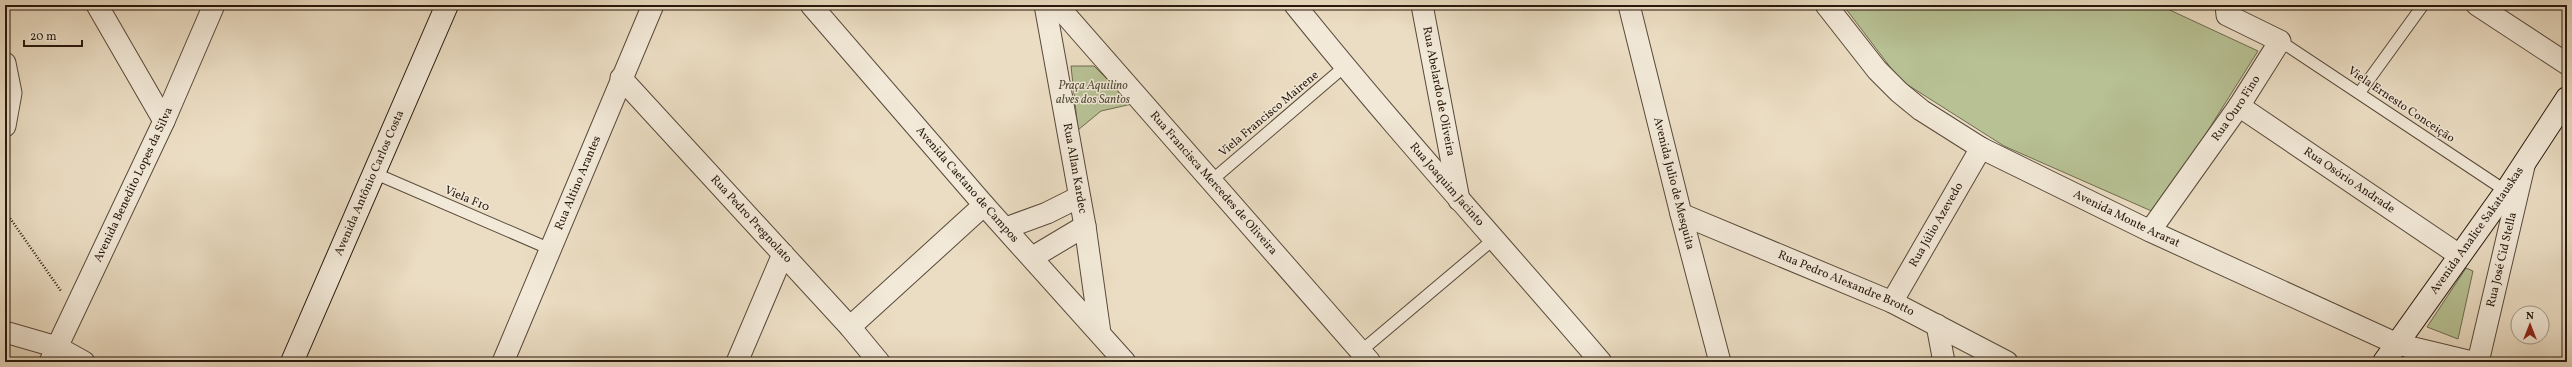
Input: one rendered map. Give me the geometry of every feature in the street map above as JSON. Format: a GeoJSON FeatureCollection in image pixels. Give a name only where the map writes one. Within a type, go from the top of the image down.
{"type":"FeatureCollection","features":[{"type":"Feature","properties":{"kind":"main road","name":"Avenida Antônio Carlos Costa"},"geometry":{"type":"LineString","coordinates":[[292,362],[446,5]]}},
{"type":"Feature","properties":{"kind":"main road","name":"Avenida Analice Sakatauskas"},"geometry":{"type":"LineString","coordinates":[[2384,362],[2506,191],[2526,158],[2567,98]]}},
{"type":"Feature","properties":{"kind":"street"},"geometry":{"type":"LineString","coordinates":[[97,5],[164,121]]}},
{"type":"Feature","properties":{"kind":"street","name":"Avenida Benedito Lopes da Silva"},"geometry":{"type":"LineString","coordinates":[[54,354],[164,121],[214,5]]}},
{"type":"Feature","properties":{"kind":"street","name":"Rua Altino Arantes"},"geometry":{"type":"LineString","coordinates":[[503,362],[621,78],[653,5]]}},
{"type":"Feature","properties":{"kind":"street","name":"Avenida Caetano de Campos"},"geometry":{"type":"LineString","coordinates":[[812,5],[984,205],[1033,257],[1125,362]]}},
{"type":"Feature","properties":{"kind":"street","name":"Rua Allan Kardec"},"geometry":{"type":"LineString","coordinates":[[1046,5],[1085,226],[1100,333]]}},
{"type":"Feature","properties":{"kind":"street","name":"Rua Francisca Mercedes de Oliveira"},"geometry":{"type":"LineString","coordinates":[[1057,5],[1365,357]]}},
{"type":"Feature","properties":{"kind":"street","name":"Rua Joaquim Jacinto"},"geometry":{"type":"LineString","coordinates":[[1295,5],[1344,67],[1459,201],[1495,238],[1601,362]]}},
{"type":"Feature","properties":{"kind":"street","name":"Rua Abelardo de Oliveira"},"geometry":{"type":"LineString","coordinates":[[1422,5],[1459,201]]}},
{"type":"Feature","properties":{"kind":"street","name":"Avenida Julio de Mesquita"},"geometry":{"type":"LineString","coordinates":[[1629,5],[1681,214],[1720,362]]}},
{"type":"Feature","properties":{"kind":"street","name":"Avenida Monte Ararat"},"geometry":{"type":"LineString","coordinates":[[1826,5],[1877,70],[1899,92],[1921,110],[1981,148],[2150,231],[2397,344],[2472,362]]}},
{"type":"Feature","properties":{"kind":"street"},"geometry":{"type":"LineString","coordinates":[[2226,5],[2227,15],[2280,41]]}},
{"type":"Feature","properties":{"kind":"street"},"geometry":{"type":"LineString","coordinates":[[2477,5],[2567,64]]}},
{"type":"Feature","properties":{"kind":"street","name":"Rua Ouro Fino"},"geometry":{"type":"LineString","coordinates":[[2150,231],[2239,106],[2280,41]]}},
{"type":"Feature","properties":{"kind":"street"},"geometry":{"type":"LineString","coordinates":[[5,62],[11,93],[5,126]]}},
{"type":"Feature","properties":{"kind":"street","name":"Rua Pedro Pregnolato"},"geometry":{"type":"LineString","coordinates":[[621,78],[850,327],[879,362]]}},
{"type":"Feature","properties":{"kind":"street","name":"Rua Osório Andrade"},"geometry":{"type":"LineString","coordinates":[[2239,106],[2459,255]]}},
{"type":"Feature","properties":{"kind":"street","name":"Rua Júlio Azevedo"},"geometry":{"type":"LineString","coordinates":[[1892,302],[1981,148]]}},
{"type":"Feature","properties":{"kind":"street","name":"Rua José Cid Stella"},"geometry":{"type":"LineString","coordinates":[[2478,362],[2526,158]]}},
{"type":"Feature","properties":{"kind":"street"},"geometry":{"type":"LineString","coordinates":[[1006,228],[1047,212],[1079,197]]}},
{"type":"Feature","properties":{"kind":"street"},"geometry":{"type":"LineString","coordinates":[[850,327],[984,205]]}},
{"type":"Feature","properties":{"kind":"street","name":"Rua Pedro Alexandre Brotto"},"geometry":{"type":"LineString","coordinates":[[1681,214],[1892,302],[2006,362]]}},
{"type":"Feature","properties":{"kind":"street"},"geometry":{"type":"LineString","coordinates":[[1033,257],[1085,226]]}},
{"type":"Feature","properties":{"kind":"street"},"geometry":{"type":"LineString","coordinates":[[738,362],[783,254]]}},
{"type":"Feature","properties":{"kind":"street"},"geometry":{"type":"LineString","coordinates":[[1937,325],[1944,362]]}},
{"type":"Feature","properties":{"kind":"street"},"geometry":{"type":"LineString","coordinates":[[5,332],[54,354],[84,362]]}},
{"type":"Feature","properties":{"kind":"lane"},"geometry":{"type":"LineString","coordinates":[[2360,92],[2423,5]]}},
{"type":"Feature","properties":{"kind":"lane","name":"Viela Ernesto Conceição"},"geometry":{"type":"LineString","coordinates":[[2280,41],[2360,92],[2506,191]]}},
{"type":"Feature","properties":{"kind":"lane","name":"Viela Francisco Mairene"},"geometry":{"type":"LineString","coordinates":[[1211,180],[1344,67]]}},
{"type":"Feature","properties":{"kind":"lane","name":"Viela F10"},"geometry":{"type":"LineString","coordinates":[[374,173],[550,249]]}},
{"type":"Feature","properties":{"kind":"lane"},"geometry":{"type":"LineString","coordinates":[[1365,357],[1495,238]]}},
{"type":"Feature","properties":{"kind":"path"},"geometry":{"type":"LineString","coordinates":[[5,211],[74,310]]}},
{"type":"Feature","properties":{"kind":"green space"},"geometry":{"type":"Polygon","coordinates":[[[1843,5],[2159,5],[2258,51],[2156,213],[2004,146],[1900,80],[1843,5]]]}},
{"type":"Feature","properties":{"kind":"green space","name":"Praça Aquilino alves dos Santos"},"geometry":{"type":"Polygon","coordinates":[[[1071,66],[1094,66],[1132,104],[1101,111],[1078,130],[1071,66]]]}},
{"type":"Feature","properties":{"kind":"green space"},"geometry":{"type":"Polygon","coordinates":[[[2466,268],[2473,271],[2458,339],[2427,327],[2466,268]]]}}]}
